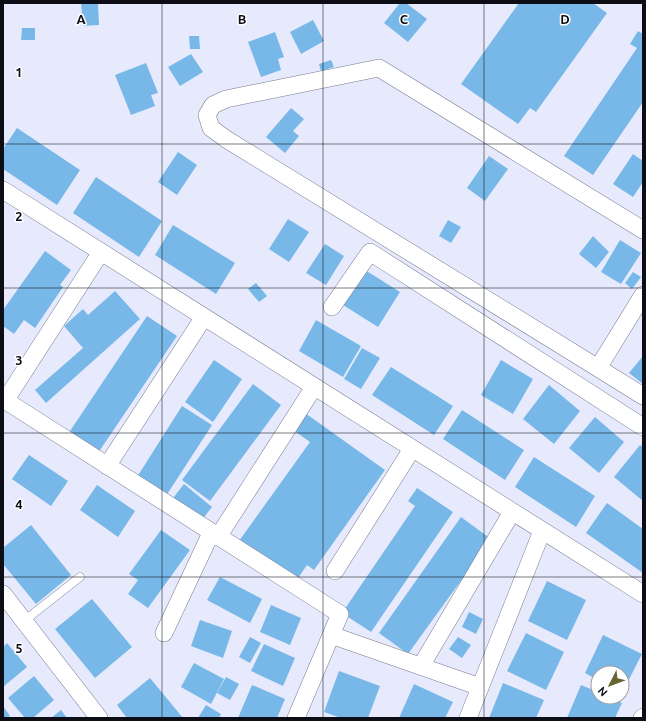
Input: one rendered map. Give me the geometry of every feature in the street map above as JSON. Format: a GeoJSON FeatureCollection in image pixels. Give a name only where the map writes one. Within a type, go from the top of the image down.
{"type":"FeatureCollection","features":[{"type":"Feature","properties":{"kind":"street"},"geometry":{"type":"LineString","coordinates":[[643,230],[379,68],[226,99],[214,106],[207,116],[211,128],[226,139],[643,396]]}},
{"type":"Feature","properties":{"kind":"street"},"geometry":{"type":"LineString","coordinates":[[3,190],[643,594]]}},
{"type":"Feature","properties":{"kind":"street"},"geometry":{"type":"LineString","coordinates":[[101,252],[4,400],[340,614],[296,718]]}},
{"type":"Feature","properties":{"kind":"street"},"geometry":{"type":"LineString","coordinates":[[332,307],[370,252],[643,427]]}},
{"type":"Feature","properties":{"kind":"street"},"geometry":{"type":"LineString","coordinates":[[598,368],[643,295]]}},
{"type":"Feature","properties":{"kind":"street"},"geometry":{"type":"LineString","coordinates":[[107,466],[204,317]]}},
{"type":"Feature","properties":{"kind":"street"},"geometry":{"type":"LineString","coordinates":[[164,633],[215,535],[314,387]]}},
{"type":"Feature","properties":{"kind":"street"},"geometry":{"type":"LineString","coordinates":[[335,571],[412,449]]}},
{"type":"Feature","properties":{"kind":"street"},"geometry":{"type":"LineString","coordinates":[[421,666],[512,512]]}},
{"type":"Feature","properties":{"kind":"street"},"geometry":{"type":"LineString","coordinates":[[468,718],[542,531]]}},
{"type":"Feature","properties":{"kind":"street"},"geometry":{"type":"LineString","coordinates":[[3,594],[99,718]]}},
{"type":"Feature","properties":{"kind":"street"},"geometry":{"type":"LineString","coordinates":[[331,635],[480,687]]}},
{"type":"Feature","properties":{"kind":"lane"},"geometry":{"type":"LineString","coordinates":[[24,621],[80,577]]}},
{"type":"Feature","properties":{"kind":"building"},"geometry":{"type":"Polygon","coordinates":[[[81,3],[98,3],[99,25],[83,26],[81,3]]]}},
{"type":"Feature","properties":{"kind":"building"},"geometry":{"type":"Polygon","coordinates":[[[400,3],[406,3],[427,19],[408,42],[384,23],[400,3]]]}},
{"type":"Feature","properties":{"kind":"building"},"geometry":{"type":"Polygon","coordinates":[[[519,3],[593,3],[607,13],[536,112],[530,108],[518,124],[461,84],[519,3]]]}},
{"type":"Feature","properties":{"kind":"building"},"geometry":{"type":"Polygon","coordinates":[[[313,20],[324,41],[301,54],[290,32],[313,20]]]}},
{"type":"Feature","properties":{"kind":"building"},"geometry":{"type":"Polygon","coordinates":[[[22,28],[35,28],[35,40],[21,40],[22,28]]]}},
{"type":"Feature","properties":{"kind":"building"},"geometry":{"type":"Polygon","coordinates":[[[638,31],[643,34],[643,102],[593,175],[564,156],[637,48],[630,44],[638,31]]]}},
{"type":"Feature","properties":{"kind":"building"},"geometry":{"type":"Polygon","coordinates":[[[275,32],[284,57],[278,59],[281,70],[261,77],[248,42],[275,32]]]}},
{"type":"Feature","properties":{"kind":"building"},"geometry":{"type":"Polygon","coordinates":[[[189,36],[199,36],[200,49],[190,49],[189,36]]]}},
{"type":"Feature","properties":{"kind":"building"},"geometry":{"type":"Polygon","coordinates":[[[191,54],[203,72],[180,86],[168,67],[191,54]]]}},
{"type":"Feature","properties":{"kind":"building"},"geometry":{"type":"Polygon","coordinates":[[[331,60],[334,67],[321,71],[319,64],[331,60]]]}},
{"type":"Feature","properties":{"kind":"building"},"geometry":{"type":"Polygon","coordinates":[[[146,63],[158,93],[151,95],[155,106],[131,115],[115,75],[146,63]]]}},
{"type":"Feature","properties":{"kind":"building"},"geometry":{"type":"Polygon","coordinates":[[[291,108],[304,119],[293,131],[299,136],[285,153],[266,137],[291,108]]]}},
{"type":"Feature","properties":{"kind":"building"},"geometry":{"type":"Polygon","coordinates":[[[17,128],[80,170],[57,205],[3,169],[3,149],[17,128]]]}},
{"type":"Feature","properties":{"kind":"building"},"geometry":{"type":"Polygon","coordinates":[[[178,152],[197,165],[177,195],[158,182],[178,152]]]}},
{"type":"Feature","properties":{"kind":"building"},"geometry":{"type":"Polygon","coordinates":[[[633,154],[643,161],[643,182],[633,197],[613,184],[633,154]]]}},
{"type":"Feature","properties":{"kind":"building"},"geometry":{"type":"Polygon","coordinates":[[[489,156],[508,169],[485,201],[467,188],[489,156]]]}},
{"type":"Feature","properties":{"kind":"building"},"geometry":{"type":"Polygon","coordinates":[[[96,177],[162,221],[139,257],[73,213],[96,177]]]}},
{"type":"Feature","properties":{"kind":"building"},"geometry":{"type":"Polygon","coordinates":[[[288,219],[309,232],[289,262],[269,249],[288,219]]]}},
{"type":"Feature","properties":{"kind":"building"},"geometry":{"type":"Polygon","coordinates":[[[448,220],[461,227],[451,243],[439,236],[448,220]]]}},
{"type":"Feature","properties":{"kind":"building"},"geometry":{"type":"Polygon","coordinates":[[[173,225],[235,263],[216,294],[155,255],[173,225]]]}},
{"type":"Feature","properties":{"kind":"building"},"geometry":{"type":"Polygon","coordinates":[[[593,236],[609,252],[596,268],[579,254],[593,236]]]}},
{"type":"Feature","properties":{"kind":"building"},"geometry":{"type":"Polygon","coordinates":[[[620,240],[641,253],[621,284],[601,272],[620,240]]]}},
{"type":"Feature","properties":{"kind":"building"},"geometry":{"type":"Polygon","coordinates":[[[325,244],[344,256],[326,285],[306,273],[325,244]]]}},
{"type":"Feature","properties":{"kind":"building"},"geometry":{"type":"Polygon","coordinates":[[[45,251],[71,270],[60,285],[63,287],[35,328],[24,320],[14,334],[3,326],[3,310],[45,251]]]}},
{"type":"Feature","properties":{"kind":"building"},"geometry":{"type":"Polygon","coordinates":[[[365,270],[400,292],[378,327],[343,305],[365,270]]]}},
{"type":"Feature","properties":{"kind":"building"},"geometry":{"type":"Polygon","coordinates":[[[633,272],[641,277],[632,289],[625,283],[633,272]]]}},
{"type":"Feature","properties":{"kind":"building"},"geometry":{"type":"Polygon","coordinates":[[[256,283],[267,296],[259,302],[248,289],[256,283]]]}},
{"type":"Feature","properties":{"kind":"building"},"geometry":{"type":"Polygon","coordinates":[[[115,291],[140,319],[46,403],[35,390],[83,348],[64,326],[83,309],[88,315],[115,291]]]}},
{"type":"Feature","properties":{"kind":"building"},"geometry":{"type":"Polygon","coordinates":[[[147,316],[177,336],[98,453],[68,434],[147,316]]]}},
{"type":"Feature","properties":{"kind":"building"},"geometry":{"type":"Polygon","coordinates":[[[316,320],[361,346],[343,377],[299,351],[316,320]]]}},
{"type":"Feature","properties":{"kind":"building"},"geometry":{"type":"Polygon","coordinates":[[[362,348],[380,358],[361,389],[344,379],[362,348]]]}},
{"type":"Feature","properties":{"kind":"building"},"geometry":{"type":"Polygon","coordinates":[[[643,356],[643,384],[629,373],[643,356]]]}},
{"type":"Feature","properties":{"kind":"building"},"geometry":{"type":"Polygon","coordinates":[[[214,360],[242,379],[213,422],[185,402],[214,360]]]}},
{"type":"Feature","properties":{"kind":"building"},"geometry":{"type":"Polygon","coordinates":[[[501,360],[533,379],[513,414],[481,395],[501,360]]]}},
{"type":"Feature","properties":{"kind":"building"},"geometry":{"type":"Polygon","coordinates":[[[391,367],[453,406],[434,435],[372,395],[391,367]]]}},
{"type":"Feature","properties":{"kind":"building"},"geometry":{"type":"Polygon","coordinates":[[[253,384],[281,405],[210,501],[182,480],[253,384]]]}},
{"type":"Feature","properties":{"kind":"building"},"geometry":{"type":"Polygon","coordinates":[[[549,385],[580,411],[554,444],[523,419],[549,385]]]}},
{"type":"Feature","properties":{"kind":"building"},"geometry":{"type":"Polygon","coordinates":[[[182,406],[212,425],[166,496],[137,477],[182,406]]]}},
{"type":"Feature","properties":{"kind":"building"},"geometry":{"type":"Polygon","coordinates":[[[462,410],[524,450],[505,480],[443,439],[462,410]]]}},
{"type":"Feature","properties":{"kind":"building"},"geometry":{"type":"Polygon","coordinates":[[[305,413],[385,470],[314,570],[307,565],[296,581],[239,541],[310,442],[293,430],[305,413]]]}},
{"type":"Feature","properties":{"kind":"building"},"geometry":{"type":"Polygon","coordinates":[[[595,417],[624,442],[599,473],[569,448],[595,417]]]}},
{"type":"Feature","properties":{"kind":"building"},"geometry":{"type":"Polygon","coordinates":[[[640,445],[643,447],[643,501],[614,477],[640,445]]]}},
{"type":"Feature","properties":{"kind":"building"},"geometry":{"type":"Polygon","coordinates":[[[29,455],[68,481],[51,506],[12,479],[29,455]]]}},
{"type":"Feature","properties":{"kind":"building"},"geometry":{"type":"Polygon","coordinates":[[[534,457],[595,496],[576,527],[515,487],[534,457]]]}},
{"type":"Feature","properties":{"kind":"building"},"geometry":{"type":"Polygon","coordinates":[[[184,484],[212,507],[201,521],[173,498],[184,484]]]}},
{"type":"Feature","properties":{"kind":"building"},"geometry":{"type":"Polygon","coordinates":[[[97,485],[135,511],[118,537],[80,510],[97,485]]]}},
{"type":"Feature","properties":{"kind":"building"},"geometry":{"type":"Polygon","coordinates":[[[417,488],[453,512],[371,632],[342,613],[415,506],[408,501],[417,488]]]}},
{"type":"Feature","properties":{"kind":"building"},"geometry":{"type":"Polygon","coordinates":[[[607,503],[643,529],[643,573],[586,533],[607,503]]]}},
{"type":"Feature","properties":{"kind":"building"},"geometry":{"type":"Polygon","coordinates":[[[461,517],[491,539],[408,654],[379,633],[461,517]]]}},
{"type":"Feature","properties":{"kind":"building"},"geometry":{"type":"Polygon","coordinates":[[[31,525],[71,575],[36,604],[3,564],[3,548],[31,525]]]}},
{"type":"Feature","properties":{"kind":"building"},"geometry":{"type":"Polygon","coordinates":[[[161,530],[190,550],[148,608],[128,594],[138,580],[129,574],[161,530]]]}},
{"type":"Feature","properties":{"kind":"building"},"geometry":{"type":"Polygon","coordinates":[[[220,577],[262,599],[250,623],[207,600],[220,577]]]}},
{"type":"Feature","properties":{"kind":"building"},"geometry":{"type":"Polygon","coordinates":[[[547,581],[586,600],[567,640],[528,621],[547,581]]]}},
{"type":"Feature","properties":{"kind":"building"},"geometry":{"type":"Polygon","coordinates":[[[92,599],[132,647],[95,678],[55,629],[92,599]]]}},
{"type":"Feature","properties":{"kind":"building"},"geometry":{"type":"Polygon","coordinates":[[[271,605],[301,618],[290,645],[260,632],[271,605]]]}},
{"type":"Feature","properties":{"kind":"building"},"geometry":{"type":"Polygon","coordinates":[[[469,612],[483,619],[476,634],[462,627],[469,612]]]}},
{"type":"Feature","properties":{"kind":"building"},"geometry":{"type":"Polygon","coordinates":[[[200,620],[232,631],[223,658],[191,646],[200,620]]]}},
{"type":"Feature","properties":{"kind":"building"},"geometry":{"type":"Polygon","coordinates":[[[526,633],[564,652],[546,690],[507,671],[526,633]]]}},
{"type":"Feature","properties":{"kind":"building"},"geometry":{"type":"Polygon","coordinates":[[[603,635],[642,654],[630,677],[630,665],[590,665],[590,676],[585,673],[603,635]]]}},
{"type":"Feature","properties":{"kind":"building"},"geometry":{"type":"Polygon","coordinates":[[[250,637],[261,643],[250,663],[239,657],[250,637]]]}},
{"type":"Feature","properties":{"kind":"building"},"geometry":{"type":"Polygon","coordinates":[[[458,637],[471,645],[462,658],[449,649],[458,637]]]}},
{"type":"Feature","properties":{"kind":"building"},"geometry":{"type":"Polygon","coordinates":[[[7,643],[27,667],[3,687],[3,647],[7,643]]]}},
{"type":"Feature","properties":{"kind":"building"},"geometry":{"type":"Polygon","coordinates":[[[264,644],[295,658],[283,686],[251,671],[264,644]]]}},
{"type":"Feature","properties":{"kind":"building"},"geometry":{"type":"Polygon","coordinates":[[[194,663],[224,679],[211,704],[181,687],[194,663]]]}},
{"type":"Feature","properties":{"kind":"building"},"geometry":{"type":"Polygon","coordinates":[[[339,671],[380,686],[368,718],[341,718],[324,712],[339,671]]]}},
{"type":"Feature","properties":{"kind":"building"},"geometry":{"type":"Polygon","coordinates":[[[34,676],[54,700],[33,718],[25,718],[8,698],[34,676]]]}},
{"type":"Feature","properties":{"kind":"building"},"geometry":{"type":"Polygon","coordinates":[[[226,677],[239,684],[230,700],[217,693],[226,677]]]}},
{"type":"Feature","properties":{"kind":"building"},"geometry":{"type":"Polygon","coordinates":[[[150,678],[183,718],[127,718],[117,705],[150,678]]]}},
{"type":"Feature","properties":{"kind":"building"},"geometry":{"type":"Polygon","coordinates":[[[503,683],[544,700],[536,718],[489,718],[503,683]]]}},
{"type":"Feature","properties":{"kind":"building"},"geometry":{"type":"Polygon","coordinates":[[[414,684],[453,702],[445,718],[399,718],[414,684]]]}},
{"type":"Feature","properties":{"kind":"building"},"geometry":{"type":"Polygon","coordinates":[[[252,685],[285,699],[277,718],[238,718],[252,685]]]}},
{"type":"Feature","properties":{"kind":"building"},"geometry":{"type":"Polygon","coordinates":[[[581,685],[590,689],[590,705],[621,705],[615,718],[567,718],[581,685]]]}},
{"type":"Feature","properties":{"kind":"building"},"geometry":{"type":"Polygon","coordinates":[[[206,705],[221,714],[219,718],[198,718],[206,705]]]}},
{"type":"Feature","properties":{"kind":"building"},"geometry":{"type":"Polygon","coordinates":[[[3,706],[10,716],[7,718],[3,718],[3,706]]]}},
{"type":"Feature","properties":{"kind":"building"},"geometry":{"type":"Polygon","coordinates":[[[61,710],[67,718],[51,718],[61,710]]]}}]}
